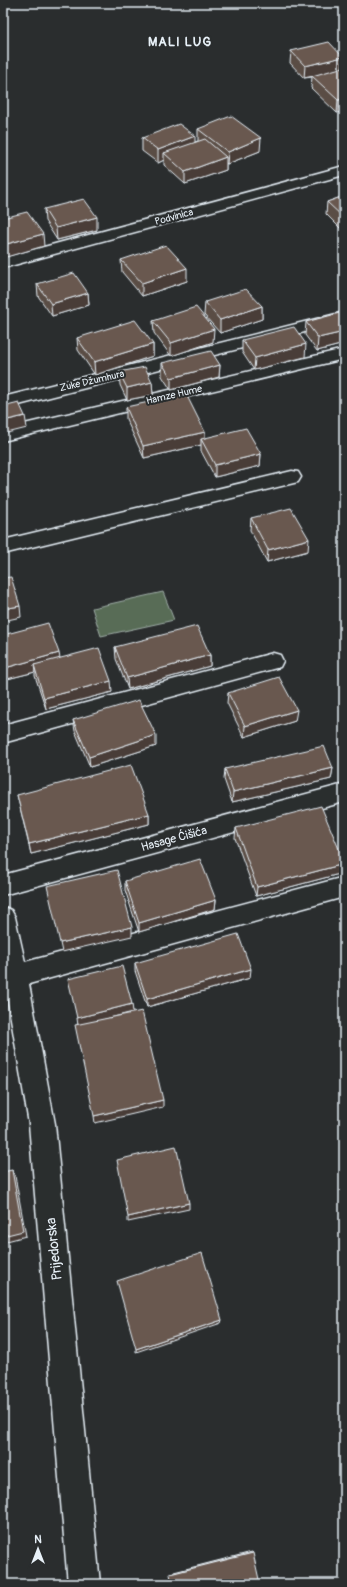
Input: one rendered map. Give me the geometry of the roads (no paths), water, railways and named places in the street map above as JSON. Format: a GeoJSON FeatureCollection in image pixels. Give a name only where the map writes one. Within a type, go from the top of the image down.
{"type":"FeatureCollection","features":[{"type":"Feature","properties":{"kind":"street","name":"Podvinica"},"geometry":{"type":"LineString","coordinates":[[3,263],[344,170]]}},
{"type":"Feature","properties":{"kind":"street","name":"Zuke Džumhura"},"geometry":{"type":"LineString","coordinates":[[3,403],[344,317]]}},
{"type":"Feature","properties":{"kind":"street","name":"Hamze Hume"},"geometry":{"type":"LineString","coordinates":[[3,435],[344,354]]}},
{"type":"Feature","properties":{"kind":"street"},"geometry":{"type":"LineString","coordinates":[[3,547],[292,477]]}},
{"type":"Feature","properties":{"kind":"street"},"geometry":{"type":"LineString","coordinates":[[3,734],[272,661]]}},
{"type":"Feature","properties":{"kind":"street","name":"Hasage Ćišića"},"geometry":{"type":"LineString","coordinates":[[3,885],[344,793]]}},
{"type":"Feature","properties":{"kind":"street"},"geometry":{"type":"LineString","coordinates":[[16,976],[344,887]]}},
{"type":"Feature","properties":{"kind":"street","name":"Prijedorska"},"geometry":{"type":"LineString","coordinates":[[3,917],[16,976],[42,1124],[60,1305],[84,1584]]}},
{"type":"Feature","properties":{"kind":"district","name":"MALI LUG"},"geometry":{"type":"Point","coordinates":[180,42]}}]}
